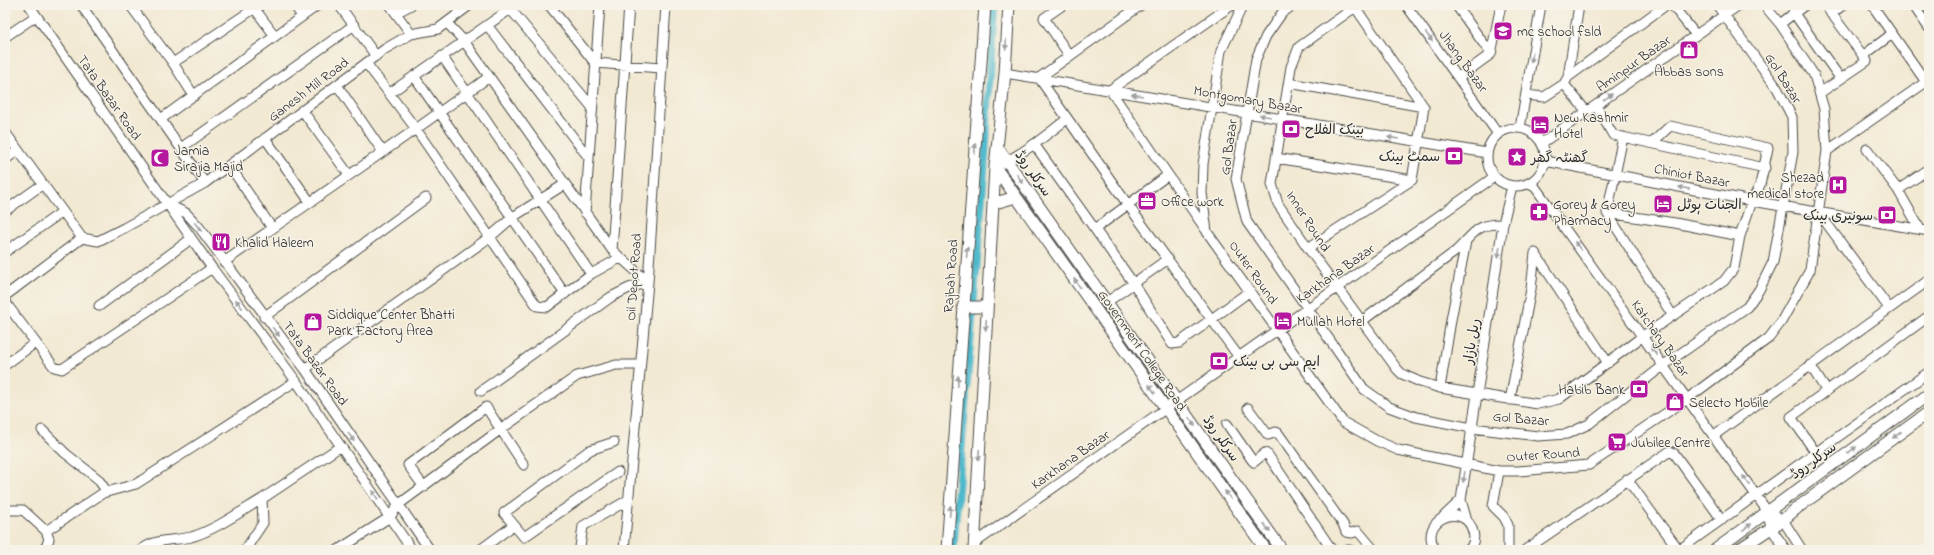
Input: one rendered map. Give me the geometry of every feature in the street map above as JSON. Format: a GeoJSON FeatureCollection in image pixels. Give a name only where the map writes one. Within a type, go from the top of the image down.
{"type":"FeatureCollection","features":[{"type":"Feature","properties":{"kind":"main road","name":"Rajbah Road"},"geometry":{"type":"LineString","coordinates":[[947,550],[984,5]]}},
{"type":"Feature","properties":{"kind":"main road"},"geometry":{"type":"LineString","coordinates":[[975,546],[985,307],[995,202],[995,167],[1009,5]]}},
{"type":"Feature","properties":{"kind":"main road","name":"سرکلر روڈ"},"geometry":{"type":"LineString","coordinates":[[997,147],[1282,550]]}},
{"type":"Feature","properties":{"kind":"main road","name":"Government College Road"},"geometry":{"type":"LineString","coordinates":[[995,167],[1266,550]]}},
{"type":"Feature","properties":{"kind":"main road"},"geometry":{"type":"LineString","coordinates":[[995,202],[1016,197]]}},
{"type":"Feature","properties":{"kind":"main road"},"geometry":{"type":"LineString","coordinates":[[964,307],[985,307]]}},
{"type":"Feature","properties":{"kind":"main road","name":"سرکلر روڈ"},"geometry":{"type":"LineString","coordinates":[[1715,550],[1929,394]]}},
{"type":"Feature","properties":{"kind":"main road","name":"سرکلر روڈ"},"geometry":{"type":"LineString","coordinates":[[1738,550],[1783,520],[1797,508],[1929,412]]}},
{"type":"Feature","properties":{"kind":"street","name":"Tata Bazar Road"},"geometry":{"type":"LineString","coordinates":[[29,5],[191,239],[342,446],[412,550]]}},
{"type":"Feature","properties":{"kind":"street"},"geometry":{"type":"LineString","coordinates":[[81,5],[205,183]]}},
{"type":"Feature","properties":{"kind":"street"},"geometry":{"type":"LineString","coordinates":[[130,5],[173,63],[194,96]]}},
{"type":"Feature","properties":{"kind":"street"},"geometry":{"type":"LineString","coordinates":[[294,5],[302,16]]}},
{"type":"Feature","properties":{"kind":"street"},"geometry":{"type":"LineString","coordinates":[[161,119],[318,5]]}},
{"type":"Feature","properties":{"kind":"street"},"geometry":{"type":"LineString","coordinates":[[340,5],[376,56]]}},
{"type":"Feature","properties":{"kind":"street"},"geometry":{"type":"LineString","coordinates":[[390,5],[411,34]]}},
{"type":"Feature","properties":{"kind":"street"},"geometry":{"type":"LineString","coordinates":[[396,13],[411,5]]}},
{"type":"Feature","properties":{"kind":"street","name":"Ganesh Mill Road"},"geometry":{"type":"LineString","coordinates":[[82,238],[98,241],[168,205],[205,183],[376,56],[411,34],[438,29],[470,5]]}},
{"type":"Feature","properties":{"kind":"street"},"geometry":{"type":"LineString","coordinates":[[549,5],[595,63],[624,67],[661,68]]}},
{"type":"Feature","properties":{"kind":"street"},"geometry":{"type":"LineString","coordinates":[[585,213],[600,5]]}},
{"type":"Feature","properties":{"kind":"street"},"geometry":{"type":"LineString","coordinates":[[612,250],[629,5]]}},
{"type":"Feature","properties":{"kind":"street","name":"Oil Depot Road"},"geometry":{"type":"LineString","coordinates":[[624,550],[648,282],[666,5]]}},
{"type":"Feature","properties":{"kind":"street"},"geometry":{"type":"LineString","coordinates":[[1063,5],[1044,18],[1069,55]]}},
{"type":"Feature","properties":{"kind":"street"},"geometry":{"type":"LineString","coordinates":[[1142,5],[1069,55],[1040,78],[1067,120],[1239,357]]}},
{"type":"Feature","properties":{"kind":"street"},"geometry":{"type":"LineString","coordinates":[[1207,232],[1110,90],[1232,5]]}},
{"type":"Feature","properties":{"kind":"street","name":"Outer Round"},"geometry":{"type":"LineString","coordinates":[[1243,5],[1221,51],[1203,164],[1202,193],[1207,232],[1343,422],[1377,441],[1398,450],[1499,471],[1518,471],[1589,465],[1687,399],[1769,338],[1782,322],[1810,270],[1827,151],[1827,135],[1820,93],[1814,76],[1780,24],[1764,5]]}},
{"type":"Feature","properties":{"kind":"street","name":"Gol Bazar"},"geometry":{"type":"LineString","coordinates":[[1293,5],[1282,13],[1266,36],[1256,59],[1236,179],[1246,222],[1364,389],[1388,407],[1416,417],[1472,428],[1538,436],[1567,434],[1589,424],[1664,365],[1747,307],[1759,290],[1773,262],[1793,152],[1792,117],[1777,88],[1717,5]]}},
{"type":"Feature","properties":{"kind":"street","name":"Jhang Bazar"},"geometry":{"type":"LineString","coordinates":[[1406,5],[1498,134]]}},
{"type":"Feature","properties":{"kind":"street"},"geometry":{"type":"LineString","coordinates":[[1456,5],[1491,54]]}},
{"type":"Feature","properties":{"kind":"street"},"geometry":{"type":"LineString","coordinates":[[1458,78],[1491,54],[1501,5]]}},
{"type":"Feature","properties":{"kind":"street"},"geometry":{"type":"LineString","coordinates":[[1520,128],[1541,5]]}},
{"type":"Feature","properties":{"kind":"street"},"geometry":{"type":"LineString","coordinates":[[1579,5],[1566,81],[1586,112]]}},
{"type":"Feature","properties":{"kind":"street"},"geometry":{"type":"LineString","coordinates":[[1526,95],[1544,97],[1666,5]]}},
{"type":"Feature","properties":{"kind":"street"},"geometry":{"type":"LineString","coordinates":[[1672,5],[1696,35]]}},
{"type":"Feature","properties":{"kind":"street","name":"Aminpur Bazar"},"geometry":{"type":"LineString","coordinates":[[1542,143],[1739,5]]}},
{"type":"Feature","properties":{"kind":"street"},"geometry":{"type":"LineString","coordinates":[[1780,24],[1805,5]]}},
{"type":"Feature","properties":{"kind":"street"},"geometry":{"type":"LineString","coordinates":[[1820,93],[1867,61],[1825,5]]}},
{"type":"Feature","properties":{"kind":"street"},"geometry":{"type":"LineString","coordinates":[[1831,14],[1843,5]]}},
{"type":"Feature","properties":{"kind":"street"},"geometry":{"type":"LineString","coordinates":[[1827,151],[1926,82],[1872,5]]}},
{"type":"Feature","properties":{"kind":"street"},"geometry":{"type":"LineString","coordinates":[[1913,5],[1929,28]]}},
{"type":"Feature","properties":{"kind":"street"},"geometry":{"type":"LineString","coordinates":[[390,93],[487,25],[511,6],[592,107]]}},
{"type":"Feature","properties":{"kind":"street"},"geometry":{"type":"LineString","coordinates":[[1308,248],[1412,180],[1424,107],[1356,6]]}},
{"type":"Feature","properties":{"kind":"street","name":"Inner Round"},"geometry":{"type":"LineString","coordinates":[[1356,6],[1299,47],[1291,67],[1272,184],[1278,204],[1308,248],[1338,287],[1378,344],[1402,374],[1420,382],[1440,388],[1510,400],[1538,404],[1559,399],[1643,336],[1724,281],[1734,268],[1740,236],[1752,201],[1760,185],[1765,168],[1768,148],[1670,126],[1652,142]]}},
{"type":"Feature","properties":{"kind":"street"},"geometry":{"type":"LineString","coordinates":[[173,63],[253,7],[275,36]]}},
{"type":"Feature","properties":{"kind":"street"},"geometry":{"type":"LineString","coordinates":[[1794,12],[1840,78]]}},
{"type":"Feature","properties":{"kind":"street"},"geometry":{"type":"LineString","coordinates":[[5,37],[36,16]]}},
{"type":"Feature","properties":{"kind":"street"},"geometry":{"type":"LineString","coordinates":[[447,23],[464,41],[612,250],[648,282]]}},
{"type":"Feature","properties":{"kind":"street"},"geometry":{"type":"LineString","coordinates":[[181,148],[354,25]]}},
{"type":"Feature","properties":{"kind":"street"},"geometry":{"type":"LineString","coordinates":[[487,25],[589,158]]}},
{"type":"Feature","properties":{"kind":"street"},"geometry":{"type":"LineString","coordinates":[[1864,55],[1892,34]]}},
{"type":"Feature","properties":{"kind":"street"},"geometry":{"type":"LineString","coordinates":[[442,56],[591,274]]}},
{"type":"Feature","properties":{"kind":"street"},"geometry":{"type":"LineString","coordinates":[[366,63],[416,128],[537,306],[546,307],[591,274],[620,258]]}},
{"type":"Feature","properties":{"kind":"street","name":"Montgomary Bazar"},"geometry":{"type":"LineString","coordinates":[[1004,73],[1487,153]]}},
{"type":"Feature","properties":{"kind":"street"},"geometry":{"type":"LineString","coordinates":[[414,76],[565,294]]}},
{"type":"Feature","properties":{"kind":"street"},"geometry":{"type":"LineString","coordinates":[[224,262],[489,77]]}},
{"type":"Feature","properties":{"kind":"street"},"geometry":{"type":"LineString","coordinates":[[1289,83],[1424,107]]}},
{"type":"Feature","properties":{"kind":"street"},"geometry":{"type":"LineString","coordinates":[[337,85],[383,152]]}},
{"type":"Feature","properties":{"kind":"street"},"geometry":{"type":"LineString","coordinates":[[1596,106],[1613,135],[1652,142],[1765,168]]}},
{"type":"Feature","properties":{"kind":"street"},"geometry":{"type":"LineString","coordinates":[[302,110],[349,175]]}},
{"type":"Feature","properties":{"kind":"street"},"geometry":{"type":"LineString","coordinates":[[995,167],[1008,161],[1067,120]]}},
{"type":"Feature","properties":{"kind":"street"},"geometry":{"type":"LineString","coordinates":[[1520,128],[1529,130],[1542,143],[1545,152],[1545,161],[1537,178],[1529,184],[1512,186],[1505,184],[1494,177],[1489,168],[1487,153],[1489,146],[1498,134],[1505,130],[1520,128]]}},
{"type":"Feature","properties":{"kind":"street"},"geometry":{"type":"LineString","coordinates":[[5,132],[82,238],[5,296]]}},
{"type":"Feature","properties":{"kind":"street"},"geometry":{"type":"LineString","coordinates":[[1623,137],[1608,213],[1673,316]]}},
{"type":"Feature","properties":{"kind":"street"},"geometry":{"type":"LineString","coordinates":[[265,138],[310,202]]}},
{"type":"Feature","properties":{"kind":"street"},"geometry":{"type":"LineString","coordinates":[[1034,144],[1134,284],[1172,344],[1179,343],[1250,291]]}},
{"type":"Feature","properties":{"kind":"street"},"geometry":{"type":"LineString","coordinates":[[1867,149],[1898,190],[1925,230]]}},
{"type":"Feature","properties":{"kind":"street"},"geometry":{"type":"LineString","coordinates":[[5,160],[18,150]]}},
{"type":"Feature","properties":{"kind":"street"},"geometry":{"type":"LineString","coordinates":[[1276,158],[1412,180]]}},
{"type":"Feature","properties":{"kind":"street","name":"Chiniot Bazar"},"geometry":{"type":"LineString","coordinates":[[1545,161],[1752,201],[1925,230]]}},
{"type":"Feature","properties":{"kind":"street"},"geometry":{"type":"LineString","coordinates":[[229,165],[272,228]]}},
{"type":"Feature","properties":{"kind":"street"},"geometry":{"type":"LineString","coordinates":[[1898,190],[1929,169]]}},
{"type":"Feature","properties":{"kind":"street"},"geometry":{"type":"LineString","coordinates":[[1095,229],[1168,175]]}},
{"type":"Feature","properties":{"kind":"street","name":"Karkhana Bazar"},"geometry":{"type":"LineString","coordinates":[[975,546],[1177,400],[1494,177]]}},
{"type":"Feature","properties":{"kind":"street"},"geometry":{"type":"LineString","coordinates":[[5,211],[43,184]]}},
{"type":"Feature","properties":{"kind":"street"},"geometry":{"type":"LineString","coordinates":[[305,369],[490,237],[513,217],[565,184]]}},
{"type":"Feature","properties":{"kind":"street","name":"Katchary Bazar"},"geometry":{"type":"LineString","coordinates":[[1529,184],[1535,187],[1664,365],[1713,436],[1757,494],[1768,512],[1771,528],[1786,550]]}},
{"type":"Feature","properties":{"kind":"street","name":"ریل بازار"},"geometry":{"type":"LineString","coordinates":[[1469,550],[1474,541],[1474,534],[1467,521],[1460,500],[1503,224],[1512,186]]}},
{"type":"Feature","properties":{"kind":"street"},"geometry":{"type":"LineString","coordinates":[[264,317],[426,198]]}},
{"type":"Feature","properties":{"kind":"street","name":"Tata Bazar Road"},"geometry":{"type":"LineString","coordinates":[[168,205],[186,213],[199,227],[264,317],[305,369],[398,506],[430,550]]}},
{"type":"Feature","properties":{"kind":"street"},"geometry":{"type":"LineString","coordinates":[[5,252],[62,212]]}},
{"type":"Feature","properties":{"kind":"street"},"geometry":{"type":"LineString","coordinates":[[1819,212],[1889,308]]}},
{"type":"Feature","properties":{"kind":"street"},"geometry":{"type":"LineString","coordinates":[[1608,213],[1675,223],[1740,236]]}},
{"type":"Feature","properties":{"kind":"street"},"geometry":{"type":"LineString","coordinates":[[1362,321],[1466,241],[1471,234],[1488,224],[1503,224]]}},
{"type":"Feature","properties":{"kind":"street"},"geometry":{"type":"LineString","coordinates":[[99,306],[191,239]]}},
{"type":"Feature","properties":{"kind":"street"},"geometry":{"type":"LineString","coordinates":[[1440,388],[1466,241]]}},
{"type":"Feature","properties":{"kind":"street"},"geometry":{"type":"LineString","coordinates":[[1510,400],[1531,289],[1535,253],[1608,363]]}},
{"type":"Feature","properties":{"kind":"street"},"geometry":{"type":"LineString","coordinates":[[1107,302],[1168,259]]}},
{"type":"Feature","properties":{"kind":"street"},"geometry":{"type":"LineString","coordinates":[[5,302],[54,366],[62,369],[212,268]]}},
{"type":"Feature","properties":{"kind":"street"},"geometry":{"type":"LineString","coordinates":[[1713,436],[1929,280]]}},
{"type":"Feature","properties":{"kind":"street"},"geometry":{"type":"LineString","coordinates":[[481,390],[611,297],[629,288],[648,282]]}},
{"type":"Feature","properties":{"kind":"street"},"geometry":{"type":"LineString","coordinates":[[1816,454],[1791,418],[1826,390],[1929,316]]}},
{"type":"Feature","properties":{"kind":"street"},"geometry":{"type":"LineString","coordinates":[[5,365],[36,343]]}},
{"type":"Feature","properties":{"kind":"street"},"geometry":{"type":"LineString","coordinates":[[338,550],[390,517],[398,506],[424,486],[501,429],[577,376],[616,365],[640,366]]}},
{"type":"Feature","properties":{"kind":"street"},"geometry":{"type":"LineString","coordinates":[[1810,365],[1826,390]]}},
{"type":"Feature","properties":{"kind":"street"},"geometry":{"type":"LineString","coordinates":[[1627,479],[1679,550],[1816,454],[1929,372]]}},
{"type":"Feature","properties":{"kind":"street"},"geometry":{"type":"LineString","coordinates":[[46,532],[103,493],[136,484],[296,381]]}},
{"type":"Feature","properties":{"kind":"street"},"geometry":{"type":"LineString","coordinates":[[424,486],[408,465],[486,407],[524,465]]}},
{"type":"Feature","properties":{"kind":"street"},"geometry":{"type":"LineString","coordinates":[[1248,408],[1267,434],[1270,436],[1276,432],[1278,434],[1343,524],[1346,532],[1352,533],[1358,531],[1373,550]]}},
{"type":"Feature","properties":{"kind":"street"},"geometry":{"type":"LineString","coordinates":[[1227,424],[1254,462],[1265,453],[1268,455],[1332,550]]}},
{"type":"Feature","properties":{"kind":"street"},"geometry":{"type":"LineString","coordinates":[[42,430],[65,453],[98,479],[107,492]]}},
{"type":"Feature","properties":{"kind":"street"},"geometry":{"type":"LineString","coordinates":[[614,442],[590,450],[504,513],[524,537],[618,472]]}},
{"type":"Feature","properties":{"kind":"street"},"geometry":{"type":"LineString","coordinates":[[141,550],[146,546],[163,540],[191,537],[262,499],[342,446]]}},
{"type":"Feature","properties":{"kind":"street"},"geometry":{"type":"LineString","coordinates":[[1525,550],[1670,451],[1674,454],[1722,520]]}},
{"type":"Feature","properties":{"kind":"street"},"geometry":{"type":"LineString","coordinates":[[1499,471],[1493,506],[1504,516],[1508,525],[1508,550]]}},
{"type":"Feature","properties":{"kind":"street"},"geometry":{"type":"LineString","coordinates":[[245,550],[263,523],[262,499]]}},
{"type":"Feature","properties":{"kind":"street"},"geometry":{"type":"LineString","coordinates":[[580,548],[583,526],[628,500]]}},
{"type":"Feature","properties":{"kind":"street"},"geometry":{"type":"LineString","coordinates":[[1435,550],[1432,543],[1432,529],[1460,500]]}},
{"type":"Feature","properties":{"kind":"street"},"geometry":{"type":"LineString","coordinates":[[5,510],[23,510],[46,532],[49,539],[46,547],[42,550]]}},
{"type":"Feature","properties":{"kind":"street"},"geometry":{"type":"LineString","coordinates":[[1768,512],[1783,520],[1802,550]]}},
{"type":"Feature","properties":{"kind":"street"},"geometry":{"type":"LineString","coordinates":[[1441,518],[1454,515],[1467,521]]}},
{"type":"Feature","properties":{"kind":"street"},"geometry":{"type":"LineString","coordinates":[[480,550],[514,525]]}},
{"type":"Feature","properties":{"kind":"waterway"},"geometry":{"type":"LineString","coordinates":[[953,550],[984,174],[994,5]]}},
{"type":"Feature","properties":{"kind":"place","name":"mc school fsld"},"geometry":{"type":"Point","coordinates":[1503,31]}},
{"type":"Feature","properties":{"kind":"place","name":"Abbas sons"},"geometry":{"type":"Point","coordinates":[1689,50]}},
{"type":"Feature","properties":{"kind":"place","name":"New Kashmir Hotel"},"geometry":{"type":"Point","coordinates":[1540,125]}},
{"type":"Feature","properties":{"kind":"place","name":"بینک الفلاح"},"geometry":{"type":"Point","coordinates":[1291,129]}},
{"type":"Feature","properties":{"kind":"place","name":"سمٹ بینک"},"geometry":{"type":"Point","coordinates":[1454,156]}},
{"type":"Feature","properties":{"kind":"place","name":"گھنٹہ گھر"},"geometry":{"type":"Point","coordinates":[1517,157]}},
{"type":"Feature","properties":{"kind":"place","name":"Jamia Sirajia Majid"},"geometry":{"type":"Point","coordinates":[160,158]}},
{"type":"Feature","properties":{"kind":"place","name":"Shezad medical store"},"geometry":{"type":"Point","coordinates":[1838,185]}},
{"type":"Feature","properties":{"kind":"place","name":"Office work"},"geometry":{"type":"Point","coordinates":[1147,201]}},
{"type":"Feature","properties":{"kind":"place","name":"الجنات ہوٹل"},"geometry":{"type":"Point","coordinates":[1663,204]}},
{"type":"Feature","properties":{"kind":"place","name":"Gorey & Gorey Pharmacy"},"geometry":{"type":"Point","coordinates":[1539,212]}},
{"type":"Feature","properties":{"kind":"place","name":"سونیری بینک"},"geometry":{"type":"Point","coordinates":[1887,215]}},
{"type":"Feature","properties":{"kind":"place","name":"Khalid Haleem"},"geometry":{"type":"Point","coordinates":[221,242]}},
{"type":"Feature","properties":{"kind":"place","name":"Mullah Hotel"},"geometry":{"type":"Point","coordinates":[1283,321]}},
{"type":"Feature","properties":{"kind":"place","name":"Siddique Center Bhatti Park Factory Area"},"geometry":{"type":"Point","coordinates":[313,322]}},
{"type":"Feature","properties":{"kind":"place","name":"ایم سی بی بینک"},"geometry":{"type":"Point","coordinates":[1219,361]}},
{"type":"Feature","properties":{"kind":"place","name":"Habib Bank"},"geometry":{"type":"Point","coordinates":[1639,389]}},
{"type":"Feature","properties":{"kind":"place","name":"Selecto Mobile"},"geometry":{"type":"Point","coordinates":[1675,402]}},
{"type":"Feature","properties":{"kind":"place","name":"Jubilee Centre"},"geometry":{"type":"Point","coordinates":[1617,442]}}]}
